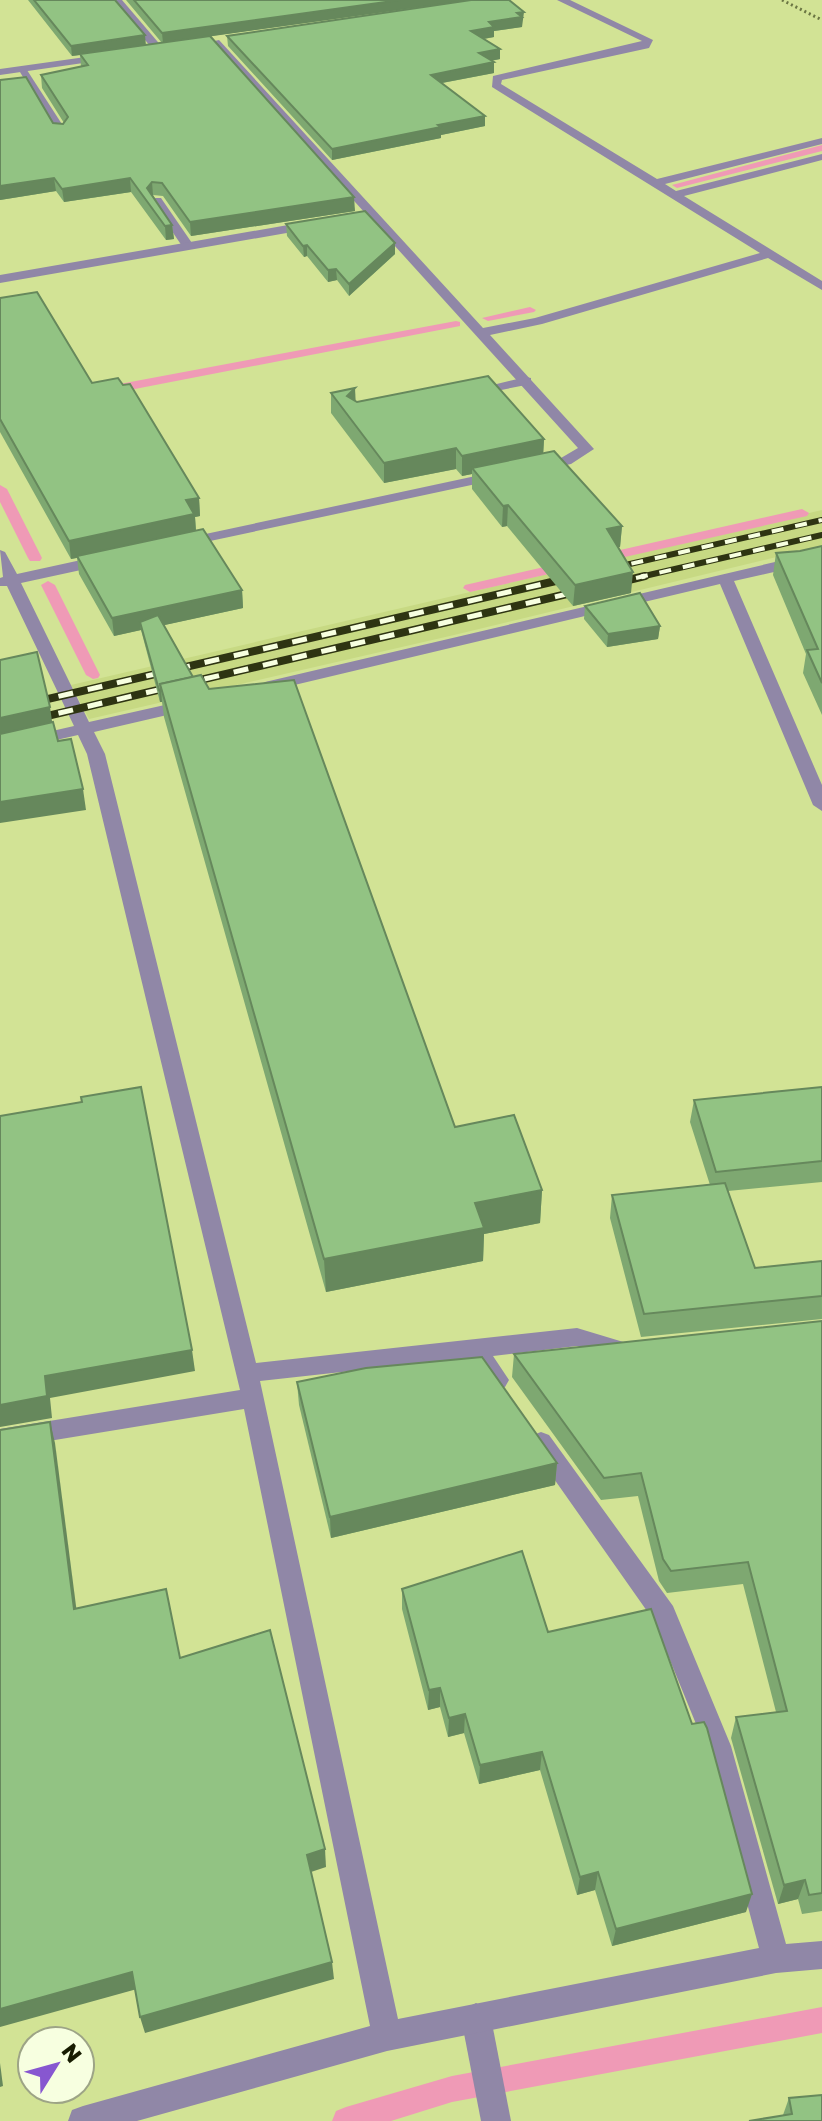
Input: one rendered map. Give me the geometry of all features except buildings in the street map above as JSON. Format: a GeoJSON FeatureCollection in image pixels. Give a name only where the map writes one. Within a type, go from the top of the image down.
{"type":"FeatureCollection","features":[{"type":"Feature","properties":{"kind":"street"},"geometry":{"type":"LineString","coordinates":[[117,0],[159,50]]}},
{"type":"Feature","properties":{"kind":"street"},"geometry":{"type":"LineString","coordinates":[[562,0],[648,40],[645,46],[497,78],[496,85],[822,286]]}},
{"type":"Feature","properties":{"kind":"street"},"geometry":{"type":"LineString","coordinates":[[201,44],[231,40]]}},
{"type":"Feature","properties":{"kind":"street"},"geometry":{"type":"LineString","coordinates":[[166,547],[566,461],[587,449],[215,42]]}},
{"type":"Feature","properties":{"kind":"street"},"geometry":{"type":"LineString","coordinates":[[143,52],[173,48]]}},
{"type":"Feature","properties":{"kind":"street"},"geometry":{"type":"LineString","coordinates":[[0,72],[113,56]]}},
{"type":"Feature","properties":{"kind":"street"},"geometry":{"type":"LineString","coordinates":[[21,69],[61,132]]}},
{"type":"Feature","properties":{"kind":"street"},"geometry":{"type":"LineString","coordinates":[[655,183],[822,141]]}},
{"type":"Feature","properties":{"kind":"street"},"geometry":{"type":"LineString","coordinates":[[674,195],[822,157]]}},
{"type":"Feature","properties":{"kind":"street"},"geometry":{"type":"LineString","coordinates":[[157,200],[188,246]]}},
{"type":"Feature","properties":{"kind":"street"},"geometry":{"type":"LineString","coordinates":[[359,217],[374,214]]}},
{"type":"Feature","properties":{"kind":"street"},"geometry":{"type":"LineString","coordinates":[[0,279],[328,222]]}},
{"type":"Feature","properties":{"kind":"street"},"geometry":{"type":"LineString","coordinates":[[483,332],[552,317],[769,254]]}},
{"type":"Feature","properties":{"kind":"street"},"geometry":{"type":"LineString","coordinates":[[449,397],[526,381]]}},
{"type":"Feature","properties":{"kind":"street"},"geometry":{"type":"LineString","coordinates":[[0,555],[6,581],[96,754],[250,1386],[387,2036]]}},
{"type":"Feature","properties":{"kind":"street"},"geometry":{"type":"LineString","coordinates":[[255,689],[822,556]]}},
{"type":"Feature","properties":{"kind":"street"},"geometry":{"type":"LineString","coordinates":[[6,581],[120,557]]}},
{"type":"Feature","properties":{"kind":"street"},"geometry":{"type":"LineString","coordinates":[[725,577],[822,805]]}},
{"type":"Feature","properties":{"kind":"street"},"geometry":{"type":"LineString","coordinates":[[0,748],[209,700]]}},
{"type":"Feature","properties":{"kind":"street"},"geometry":{"type":"LineString","coordinates":[[0,1439],[250,1386],[474,1347],[577,1337],[618,1351],[649,1348]]}},
{"type":"Feature","properties":{"kind":"street"},"geometry":{"type":"LineString","coordinates":[[474,1347],[510,1398]]}},
{"type":"Feature","properties":{"kind":"street"},"geometry":{"type":"LineString","coordinates":[[528,1424],[664,1614],[718,1746],[776,1959]]}},
{"type":"Feature","properties":{"kind":"street"},"geometry":{"type":"LineString","coordinates":[[83,2121],[387,2036],[776,1959],[822,1955]]}},
{"type":"Feature","properties":{"kind":"street"},"geometry":{"type":"LineString","coordinates":[[476,2018],[496,2121]]}},
{"type":"Feature","properties":{"kind":"path"},"geometry":{"type":"LineString","coordinates":[[782,0],[822,20]]}},
{"type":"Feature","properties":{"kind":"shaded area"},"geometry":{"type":"Polygon","coordinates":[[[822,510],[822,546],[454,635],[89,719],[71,685],[822,510]]]}},
{"type":"Feature","properties":{"kind":"waterway"},"geometry":{"type":"LineString","coordinates":[[677,185],[822,148]]}},
{"type":"Feature","properties":{"kind":"waterway"},"geometry":{"type":"LineString","coordinates":[[488,318],[530,310]]}},
{"type":"Feature","properties":{"kind":"waterway"},"geometry":{"type":"LineString","coordinates":[[109,390],[456,324]]}},
{"type":"Feature","properties":{"kind":"waterway"},"geometry":{"type":"LineString","coordinates":[[0,489],[35,558]]}},
{"type":"Feature","properties":{"kind":"waterway"},"geometry":{"type":"LineString","coordinates":[[598,559],[802,513]]}},
{"type":"Feature","properties":{"kind":"waterway"},"geometry":{"type":"LineString","coordinates":[[470,588],[566,566]]}},
{"type":"Feature","properties":{"kind":"waterway"},"geometry":{"type":"LineString","coordinates":[[48,585],[93,675]]}},
{"type":"Feature","properties":{"kind":"waterway"},"geometry":{"type":"LineString","coordinates":[[346,2121],[452,2089],[822,2020]]}},
{"type":"Feature","properties":{"kind":"railway"},"geometry":{"type":"LineString","coordinates":[[608,569],[822,520]]}},
{"type":"Feature","properties":{"kind":"railway"},"geometry":{"type":"LineString","coordinates":[[636,578],[822,535]]}},
{"type":"Feature","properties":{"kind":"railway"},"geometry":{"type":"LineString","coordinates":[[612,584],[645,576]]}},
{"type":"Feature","properties":{"kind":"railway"},"geometry":{"type":"LineString","coordinates":[[0,710],[573,577],[567,578]]}},
{"type":"Feature","properties":{"kind":"railway"},"geometry":{"type":"LineString","coordinates":[[0,727],[584,590]]}}]}
